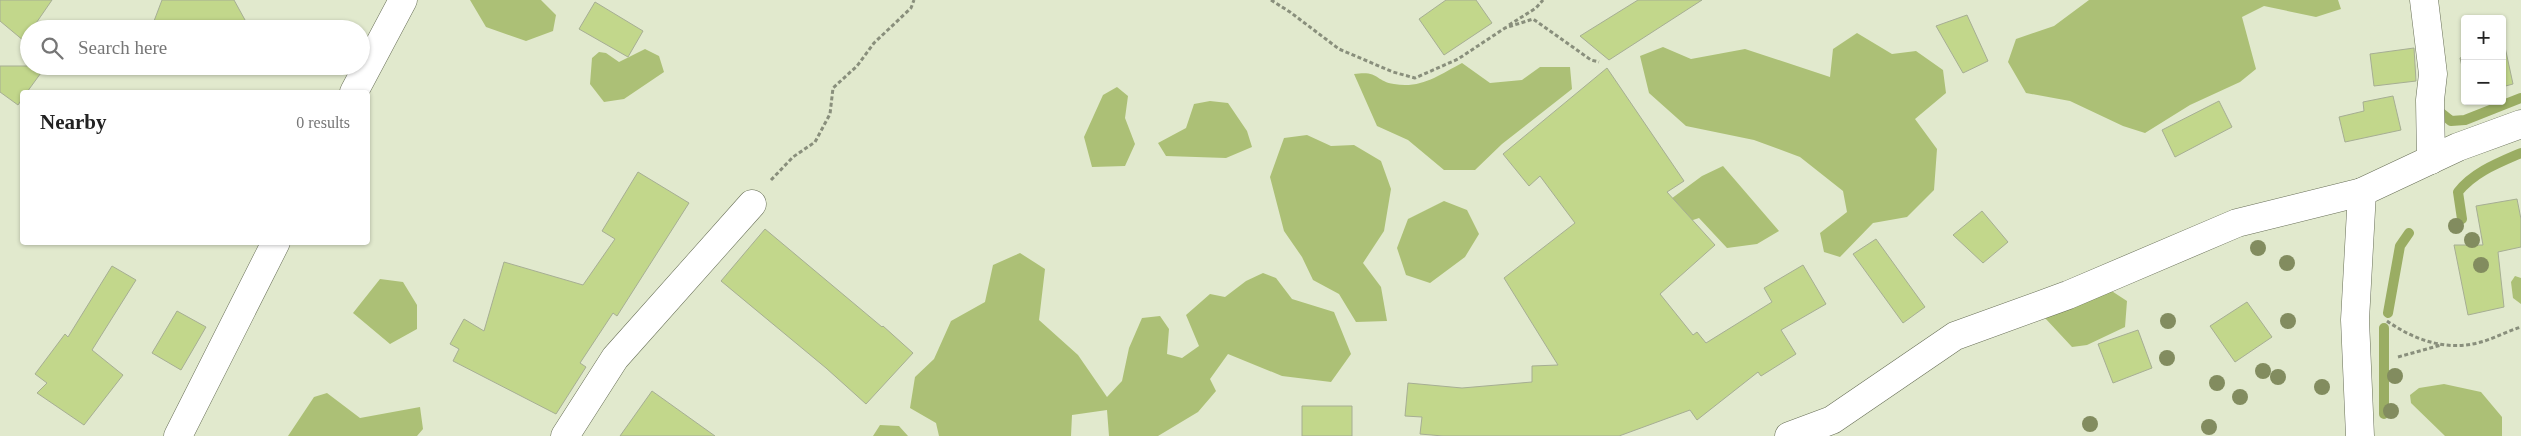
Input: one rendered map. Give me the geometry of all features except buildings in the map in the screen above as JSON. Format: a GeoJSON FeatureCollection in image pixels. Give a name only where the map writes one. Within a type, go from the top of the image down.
{"type":"FeatureCollection","features":[{"type":"Feature","properties":{"kind":"street"},"geometry":{"type":"LineString","coordinates":[[370,62],[403,0]]}},
{"type":"Feature","properties":{"kind":"street"},"geometry":{"type":"LineString","coordinates":[[2424,0],[2434,74],[2430,100],[2431,160]]}},
{"type":"Feature","properties":{"kind":"street"},"geometry":{"type":"LineString","coordinates":[[355,90],[363,75]]}},
{"type":"Feature","properties":{"kind":"street"},"geometry":{"type":"LineString","coordinates":[[1789,436],[1840,428],[1955,336],[2068,295],[2236,223],[2362,192],[2458,147],[2521,124]]}},
{"type":"Feature","properties":{"kind":"street"},"geometry":{"type":"LineString","coordinates":[[2360,436],[2356,299],[2362,192]]}},
{"type":"Feature","properties":{"kind":"street"},"geometry":{"type":"LineString","coordinates":[[565,436],[616,358],[697,269],[752,204]]}},
{"type":"Feature","properties":{"kind":"street"},"geometry":{"type":"LineString","coordinates":[[178,436],[274,245]]}},
{"type":"Feature","properties":{"kind":"path"},"geometry":{"type":"LineString","coordinates":[[769,183],[793,157],[815,142],[830,114],[833,88],[857,66],[874,44],[911,8],[914,0]]}},
{"type":"Feature","properties":{"kind":"path"},"geometry":{"type":"LineString","coordinates":[[1271,0],[1339,49],[1393,72],[1415,78],[1458,59],[1536,8],[1542,0]]}},
{"type":"Feature","properties":{"kind":"path"},"geometry":{"type":"LineString","coordinates":[[1505,28],[1533,19],[1591,60],[1599,62]]}},
{"type":"Feature","properties":{"kind":"path"},"geometry":{"type":"LineString","coordinates":[[2356,299],[2403,332],[2442,345],[2458,346],[2481,342],[2521,327]]}},
{"type":"Feature","properties":{"kind":"path"},"geometry":{"type":"LineString","coordinates":[[2398,357],[2442,345]]}},
{"type":"Feature","properties":{"kind":"green space"},"geometry":{"type":"Polygon","coordinates":[[[470,0],[541,0],[556,15],[553,31],[526,41],[486,27],[470,0]]]}},
{"type":"Feature","properties":{"kind":"green space"},"geometry":{"type":"Polygon","coordinates":[[[2089,0],[2338,0],[2341,9],[2316,17],[2264,6],[2242,17],[2256,69],[2240,82],[2190,105],[2145,133],[2123,126],[2070,101],[2026,93],[2008,62],[2016,39],[2054,26],[2089,0]]]}},
{"type":"Feature","properties":{"kind":"green space"},"geometry":{"type":"Polygon","coordinates":[[[1857,33],[1892,54],[1916,51],[1943,70],[1946,93],[1915,119],[1937,149],[1934,190],[1907,217],[1873,223],[1840,257],[1824,252],[1820,233],[1847,212],[1843,191],[1800,157],[1754,140],[1686,126],[1649,93],[1640,56],[1663,47],[1691,59],[1745,49],[1830,77],[1833,49],[1857,33]]]}},
{"type":"Feature","properties":{"kind":"green space"},"geometry":{"type":"Polygon","coordinates":[[[645,49],[659,56],[664,72],[624,99],[604,102],[590,84],[592,58],[599,52],[606,53],[619,62],[645,49]]]}},
{"type":"Feature","properties":{"kind":"green space"},"geometry":{"type":"Polygon","coordinates":[[[1462,63],[1490,83],[1522,80],[1540,67],[1570,67],[1572,89],[1502,144],[1475,170],[1444,170],[1408,140],[1377,126],[1354,74],[1368,73],[1388,83],[1413,85],[1430,80],[1462,63]]]}},
{"type":"Feature","properties":{"kind":"green space"},"geometry":{"type":"Polygon","coordinates":[[[1117,87],[1128,96],[1125,118],[1135,144],[1125,166],[1092,167],[1084,137],[1103,95],[1117,87]]]}},
{"type":"Feature","properties":{"kind":"green space"},"geometry":{"type":"Polygon","coordinates":[[[1210,101],[1228,103],[1247,131],[1252,147],[1226,158],[1166,156],[1158,143],[1186,128],[1194,104],[1210,101]]]}},
{"type":"Feature","properties":{"kind":"green space"},"geometry":{"type":"Polygon","coordinates":[[[1307,135],[1331,146],[1354,145],[1381,161],[1391,189],[1384,231],[1363,263],[1381,287],[1387,321],[1356,322],[1339,294],[1313,280],[1302,257],[1284,231],[1270,177],[1284,138],[1307,135]]]}},
{"type":"Feature","properties":{"kind":"green space"},"geometry":{"type":"Polygon","coordinates":[[[1723,166],[1779,231],[1757,244],[1727,248],[1699,218],[1669,228],[1656,210],[1702,176],[1723,166]]]}},
{"type":"Feature","properties":{"kind":"green space"},"geometry":{"type":"Polygon","coordinates":[[[1444,201],[1467,210],[1479,234],[1465,257],[1430,283],[1406,275],[1397,248],[1408,219],[1444,201]]]}},
{"type":"Feature","properties":{"kind":"green space"},"geometry":{"type":"Polygon","coordinates":[[[1020,253],[1045,269],[1039,320],[1078,355],[1107,397],[1122,381],[1129,348],[1142,318],[1160,316],[1169,329],[1167,354],[1182,358],[1199,346],[1186,315],[1210,294],[1225,297],[1246,281],[1263,273],[1276,278],[1292,299],[1334,312],[1351,354],[1331,382],[1282,376],[1228,354],[1210,379],[1216,391],[1198,412],[1158,436],[1109,436],[1107,410],[1072,415],[1071,436],[939,436],[936,423],[910,408],[915,377],[934,359],[951,321],[985,302],[993,265],[1020,253]]]}},
{"type":"Feature","properties":{"kind":"green space"},"geometry":{"type":"Polygon","coordinates":[[[2515,276],[2521,278],[2521,304],[2513,298],[2511,282],[2515,276]]]}},
{"type":"Feature","properties":{"kind":"green space"},"geometry":{"type":"Polygon","coordinates":[[[380,279],[403,282],[417,305],[417,329],[390,344],[353,313],[380,279]]]}},
{"type":"Feature","properties":{"kind":"green space"},"geometry":{"type":"Polygon","coordinates":[[[2107,288],[2127,301],[2125,327],[2087,345],[2072,347],[2045,318],[2051,306],[2107,288]]]}},
{"type":"Feature","properties":{"kind":"green space"},"geometry":{"type":"Polygon","coordinates":[[[2444,384],[2481,392],[2502,417],[2502,436],[2445,436],[2411,403],[2410,395],[2419,388],[2444,384]]]}},
{"type":"Feature","properties":{"kind":"green space"},"geometry":{"type":"Polygon","coordinates":[[[327,393],[360,418],[420,407],[423,429],[417,436],[288,436],[314,397],[327,393]]]}},
{"type":"Feature","properties":{"kind":"green space"},"geometry":{"type":"Polygon","coordinates":[[[880,425],[899,426],[908,436],[873,436],[880,425]]]}},
{"type":"Feature","properties":{"kind":"waterway"},"geometry":{"type":"LineString","coordinates":[[2441,113],[2451,121],[2465,120],[2521,98]]}},
{"type":"Feature","properties":{"kind":"waterway"},"geometry":{"type":"LineString","coordinates":[[2462,219],[2458,192],[2464,185],[2495,164],[2521,153]]}},
{"type":"Feature","properties":{"kind":"waterway"},"geometry":{"type":"LineString","coordinates":[[2388,313],[2400,246],[2409,233]]}},
{"type":"Feature","properties":{"kind":"waterway"},"geometry":{"type":"LineString","coordinates":[[2384,328],[2384,414]]}}]}
